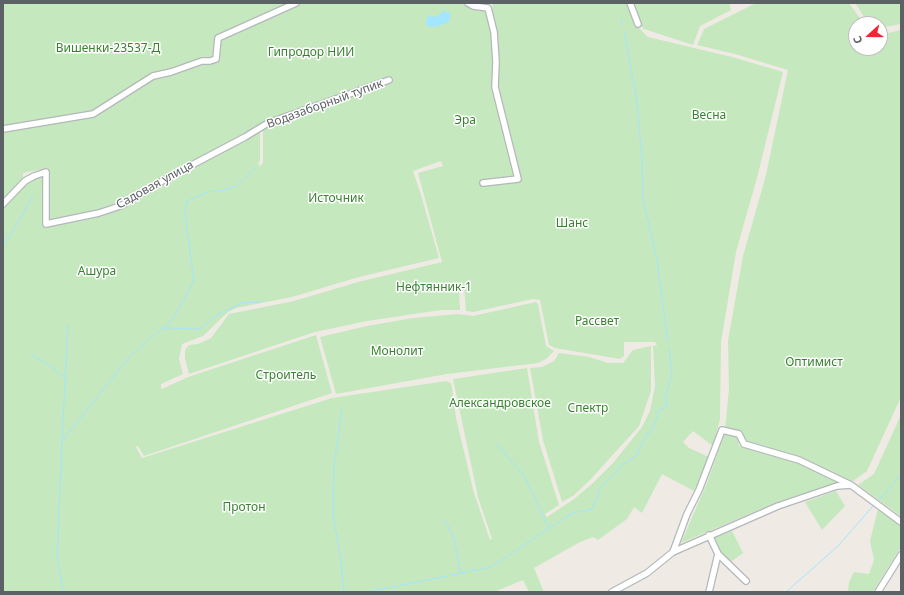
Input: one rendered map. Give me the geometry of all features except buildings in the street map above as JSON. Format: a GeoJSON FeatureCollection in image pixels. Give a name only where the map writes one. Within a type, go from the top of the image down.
{"type":"FeatureCollection","features":[{"type":"Feature","properties":{"kind":"street"},"geometry":{"type":"LineString","coordinates":[[3,129],[93,114],[153,76],[171,72],[202,61],[216,59],[218,38],[296,3]]}},
{"type":"Feature","properties":{"kind":"street"},"geometry":{"type":"LineString","coordinates":[[468,3],[473,6],[488,8],[494,32],[496,62],[494,87],[518,179],[484,183]]}},
{"type":"Feature","properties":{"kind":"street"},"geometry":{"type":"LineString","coordinates":[[630,3],[638,24]]}},
{"type":"Feature","properties":{"kind":"street","name":"Водазаборный тупик"},"geometry":{"type":"LineString","coordinates":[[261,127],[284,117],[390,80]]}},
{"type":"Feature","properties":{"kind":"street","name":"Садовая улица"},"geometry":{"type":"LineString","coordinates":[[3,204],[25,181],[46,172],[46,224],[99,213],[120,206],[171,176],[261,127]]}},
{"type":"Feature","properties":{"kind":"street"},"geometry":{"type":"LineString","coordinates":[[673,552],[722,430],[739,434],[744,444],[799,460],[851,485],[901,522]]}},
{"type":"Feature","properties":{"kind":"street"},"geometry":{"type":"LineString","coordinates":[[612,592],[650,571],[673,552],[709,535],[824,490],[837,486],[851,485]]}},
{"type":"Feature","properties":{"kind":"street"},"geometry":{"type":"LineString","coordinates":[[709,535],[718,554],[746,581]]}},
{"type":"Feature","properties":{"kind":"street"},"geometry":{"type":"LineString","coordinates":[[709,592],[718,554]]}},
{"type":"Feature","properties":{"kind":"street"},"geometry":{"type":"LineString","coordinates":[[878,592],[901,555]]}},
{"type":"Feature","properties":{"kind":"green space","name":"Вишенки-23537-Д"},"geometry":{"type":"Polygon","coordinates":[[[3,3],[291,3],[216,36],[214,56],[209,60],[150,75],[93,113],[3,127],[3,3]]]}},
{"type":"Feature","properties":{"kind":"green space"},"geometry":{"type":"Polygon","coordinates":[[[302,3],[463,3],[468,7],[486,12],[493,37],[492,83],[516,176],[482,181],[483,184],[521,180],[497,84],[498,36],[492,10],[493,3],[628,3],[636,25],[648,37],[732,57],[783,72],[758,174],[736,252],[721,342],[720,419],[713,446],[693,431],[683,442],[689,448],[709,457],[694,491],[662,474],[642,513],[634,507],[627,519],[598,540],[593,537],[580,542],[534,568],[544,592],[529,592],[523,580],[494,592],[3,592],[3,206],[7,204],[26,183],[39,176],[43,176],[45,180],[43,226],[95,215],[119,207],[164,181],[260,132],[260,161],[258,163],[260,166],[263,163],[263,128],[393,81],[391,77],[282,115],[257,126],[116,203],[91,212],[48,220],[48,168],[23,173],[23,180],[3,201],[3,131],[93,116],[152,79],[215,61],[220,57],[220,39],[302,3]],[[441,161],[413,171],[439,258],[359,277],[292,297],[236,308],[228,312],[203,336],[182,344],[179,359],[183,374],[161,384],[162,389],[188,377],[316,335],[332,393],[144,456],[138,446],[136,447],[142,458],[332,398],[446,381],[451,383],[456,418],[474,493],[490,540],[492,539],[478,497],[453,379],[527,368],[539,442],[559,505],[545,514],[547,517],[574,499],[593,483],[613,463],[642,427],[650,411],[655,386],[653,346],[657,345],[655,342],[624,342],[624,356],[620,359],[555,348],[549,345],[540,300],[533,299],[473,312],[466,311],[464,286],[459,287],[460,310],[441,310],[367,321],[315,332],[189,374],[185,358],[185,350],[189,345],[198,344],[211,338],[229,314],[294,301],[358,282],[442,262],[418,173],[443,166],[441,161]]]}},
{"type":"Feature","properties":{"kind":"green space"},"geometry":{"type":"Polygon","coordinates":[[[631,3],[729,3],[731,10],[700,26],[693,45],[644,29],[639,24],[631,3]]]}},
{"type":"Feature","properties":{"kind":"green space","name":"Оптимист"},"geometry":{"type":"Polygon","coordinates":[[[756,3],[849,3],[858,16],[848,16],[848,56],[888,56],[888,33],[901,30],[901,397],[867,471],[852,482],[801,458],[747,442],[741,431],[725,429],[729,389],[728,341],[743,256],[766,175],[788,70],[735,54],[697,45],[704,29],[756,3]]]}},
{"type":"Feature","properties":{"kind":"green space"},"geometry":{"type":"Polygon","coordinates":[[[855,3],[901,3],[901,24],[888,26],[888,16],[864,16],[855,3]]]}},
{"type":"Feature","properties":{"kind":"green space","name":"Монолит"},"geometry":{"type":"Polygon","coordinates":[[[536,302],[538,304],[546,346],[554,351],[546,359],[538,363],[447,374],[336,394],[320,337],[367,326],[413,318],[458,314],[473,316],[536,302]]]}},
{"type":"Feature","properties":{"kind":"green space","name":"Спектр"},"geometry":{"type":"Polygon","coordinates":[[[651,346],[651,391],[639,426],[590,480],[573,496],[562,502],[543,440],[530,368],[542,367],[554,361],[559,353],[589,357],[608,363],[623,363],[633,350],[651,346]]]}},
{"type":"Feature","properties":{"kind":"green space"},"geometry":{"type":"Polygon","coordinates":[[[901,415],[901,516],[858,485],[874,474],[901,415]]]}},
{"type":"Feature","properties":{"kind":"green space"},"geometry":{"type":"Polygon","coordinates":[[[731,433],[738,439],[739,446],[797,462],[831,477],[842,484],[833,484],[775,503],[681,543],[707,483],[724,435],[731,433]]]}},
{"type":"Feature","properties":{"kind":"green space"},"geometry":{"type":"Polygon","coordinates":[[[836,491],[845,506],[822,530],[805,502],[836,491]]]}},
{"type":"Feature","properties":{"kind":"green space"},"geometry":{"type":"Polygon","coordinates":[[[878,509],[901,526],[901,547],[873,592],[848,592],[849,582],[854,572],[869,574],[874,560],[870,541],[878,509]]]}},
{"type":"Feature","properties":{"kind":"green space"},"geometry":{"type":"Polygon","coordinates":[[[732,531],[743,553],[729,563],[721,554],[713,538],[732,531]]]}},
{"type":"Feature","properties":{"kind":"water"},"geometry":{"type":"Polygon","coordinates":[[[444,11],[451,14],[449,22],[435,27],[426,25],[426,20],[430,15],[436,17],[444,11]]]}},
{"type":"Feature","properties":{"kind":"waterway"},"geometry":{"type":"LineString","coordinates":[[621,18],[623,25]]}},
{"type":"Feature","properties":{"kind":"waterway"},"geometry":{"type":"LineString","coordinates":[[624,32],[637,101],[642,160],[643,199],[657,260],[668,342]]}},
{"type":"Feature","properties":{"kind":"waterway"},"geometry":{"type":"LineString","coordinates":[[63,592],[57,557],[62,441],[131,355],[173,319],[194,281],[185,214],[187,201],[208,192],[224,190],[236,186],[256,167]]}},
{"type":"Feature","properties":{"kind":"waterway"},"geometry":{"type":"LineString","coordinates":[[3,244],[10,236],[33,196]]}},
{"type":"Feature","properties":{"kind":"waterway"},"geometry":{"type":"LineString","coordinates":[[163,328],[199,329],[217,315],[242,303],[262,302]]}},
{"type":"Feature","properties":{"kind":"waterway"},"geometry":{"type":"LineString","coordinates":[[62,441],[68,325]]}},
{"type":"Feature","properties":{"kind":"waterway"},"geometry":{"type":"LineString","coordinates":[[367,592],[491,567],[569,515],[576,512],[586,511],[588,509],[591,510],[600,492],[599,489],[616,473],[619,467],[636,456],[647,434],[652,431],[659,410],[667,407],[665,398],[672,373],[669,348]]}},
{"type":"Feature","properties":{"kind":"waterway"},"geometry":{"type":"LineString","coordinates":[[31,354],[53,368],[65,378]]}},
{"type":"Feature","properties":{"kind":"waterway"},"geometry":{"type":"LineString","coordinates":[[342,409],[334,465],[333,515],[340,553],[344,592]]}},
{"type":"Feature","properties":{"kind":"waterway"},"geometry":{"type":"LineString","coordinates":[[496,444],[524,475],[549,529]]}},
{"type":"Feature","properties":{"kind":"waterway"},"geometry":{"type":"LineString","coordinates":[[879,500],[901,475]]}},
{"type":"Feature","properties":{"kind":"waterway"},"geometry":{"type":"LineString","coordinates":[[786,592],[838,546],[874,505]]}},
{"type":"Feature","properties":{"kind":"waterway"},"geometry":{"type":"LineString","coordinates":[[445,520],[454,538],[461,573]]}},
{"type":"Feature","properties":{"kind":"park label","name":"Гипродор НИИ"},"geometry":{"type":"Point","coordinates":[311,53]}},
{"type":"Feature","properties":{"kind":"park label","name":"Весна"},"geometry":{"type":"Point","coordinates":[709,116]}},
{"type":"Feature","properties":{"kind":"park label","name":"Эра"},"geometry":{"type":"Point","coordinates":[465,121]}},
{"type":"Feature","properties":{"kind":"park label","name":"Источник"},"geometry":{"type":"Point","coordinates":[336,199]}},
{"type":"Feature","properties":{"kind":"park label","name":"Шанс"},"geometry":{"type":"Point","coordinates":[572,224]}},
{"type":"Feature","properties":{"kind":"park label","name":"Ашура"},"geometry":{"type":"Point","coordinates":[97,272]}},
{"type":"Feature","properties":{"kind":"park label","name":"Нефтянник-1"},"geometry":{"type":"Point","coordinates":[434,288]}},
{"type":"Feature","properties":{"kind":"park label","name":"Рассвет"},"geometry":{"type":"Point","coordinates":[597,322]}},
{"type":"Feature","properties":{"kind":"park label","name":"Строитель"},"geometry":{"type":"Point","coordinates":[286,376]}},
{"type":"Feature","properties":{"kind":"park label","name":"Александровское"},"geometry":{"type":"Point","coordinates":[500,404]}},
{"type":"Feature","properties":{"kind":"park label","name":"Протон"},"geometry":{"type":"Point","coordinates":[244,508]}}]}
